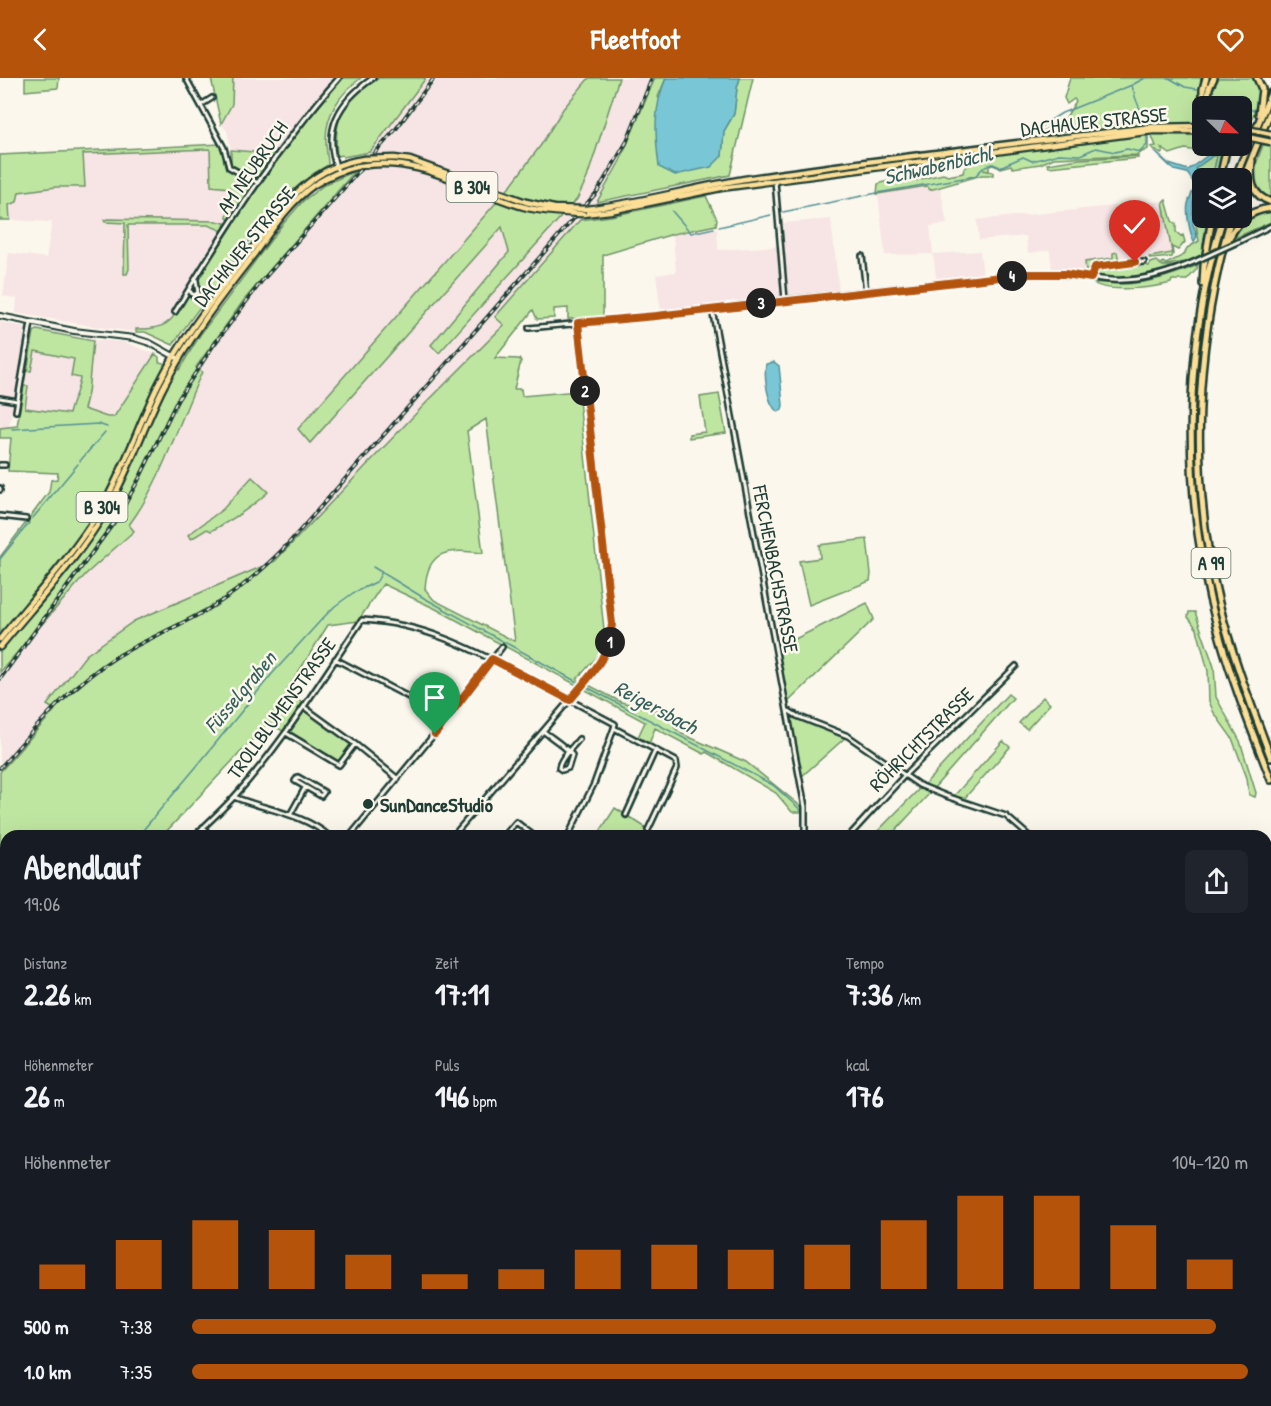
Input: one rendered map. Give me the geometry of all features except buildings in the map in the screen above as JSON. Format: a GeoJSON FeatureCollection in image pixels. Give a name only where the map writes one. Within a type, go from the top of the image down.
{"type":"FeatureCollection","features":[{"type":"Feature","properties":{"kind":"highway"},"geometry":{"type":"LineString","coordinates":[[1203,96],[1206,78]]}},
{"type":"Feature","properties":{"kind":"highway"},"geometry":{"type":"LineString","coordinates":[[1208,96],[1214,78]]}},
{"type":"Feature","properties":{"kind":"highway"},"geometry":{"type":"LineString","coordinates":[[1257,78],[1262,89],[1258,120]]}},
{"type":"Feature","properties":{"kind":"highway"},"geometry":{"type":"LineString","coordinates":[[1239,168],[1271,93]]}},
{"type":"Feature","properties":{"kind":"highway"},"geometry":{"type":"LineString","coordinates":[[1247,168],[1271,110]]}},
{"type":"Feature","properties":{"kind":"highway"},"geometry":{"type":"LineString","coordinates":[[1253,153],[1250,177],[1252,185],[1258,195],[1271,202]]}},
{"type":"Feature","properties":{"kind":"highway"},"geometry":{"type":"LineString","coordinates":[[1220,257],[1232,231],[1241,219],[1254,211],[1271,208]]}},
{"type":"Feature","properties":{"kind":"highway"},"geometry":{"type":"LineString","coordinates":[[1202,306],[1204,266],[1210,228]]}},
{"type":"Feature","properties":{"kind":"highway","name":"A 99"},"geometry":{"type":"LineString","coordinates":[[1220,228],[1202,306],[1196,352],[1192,424],[1198,532],[1211,602],[1227,661],[1271,780]]}},
{"type":"Feature","properties":{"kind":"highway","name":"A 99"},"geometry":{"type":"LineString","coordinates":[[1228,228],[1220,257],[1206,331],[1201,384],[1199,434],[1203,506],[1213,576],[1226,628],[1242,680],[1271,758]]}},
{"type":"Feature","properties":{"kind":"main road","name":"DACHAUER STRASSE"},"geometry":{"type":"LineString","coordinates":[[337,169],[393,163],[414,166],[524,207],[552,212],[610,211],[700,186],[774,175],[1152,129],[1192,129]]}},
{"type":"Feature","properties":{"kind":"main road","name":"DACHAUER STRASSE"},"geometry":{"type":"LineString","coordinates":[[650,200],[1144,130]]}},
{"type":"Feature","properties":{"kind":"main road"},"geometry":{"type":"LineString","coordinates":[[1252,130],[1271,134]]}},
{"type":"Feature","properties":{"kind":"main road"},"geometry":{"type":"LineString","coordinates":[[1252,138],[1271,142]]}},
{"type":"Feature","properties":{"kind":"main road","name":"DACHAUER STRASSE"},"geometry":{"type":"LineString","coordinates":[[177,358],[192,327],[285,207],[309,183],[364,159],[410,160],[526,202],[585,212]]}},
{"type":"Feature","properties":{"kind":"main road"},"geometry":{"type":"LineString","coordinates":[[0,316],[74,331],[134,338],[150,343],[177,358]]}},
{"type":"Feature","properties":{"kind":"main road","name":"B 304"},"geometry":{"type":"LineString","coordinates":[[0,639],[80,541],[100,510],[117,479],[158,386],[177,358]]}},
{"type":"Feature","properties":{"kind":"main road","name":"B 304"},"geometry":{"type":"LineString","coordinates":[[0,647],[73,558],[106,511],[177,358]]}},
{"type":"Feature","properties":{"kind":"street"},"geometry":{"type":"LineString","coordinates":[[186,78],[224,148],[229,167],[258,183]]}},
{"type":"Feature","properties":{"kind":"street","name":"AM NEUBRUCH"},"geometry":{"type":"LineString","coordinates":[[175,312],[292,134],[339,78]]}},
{"type":"Feature","properties":{"kind":"street"},"geometry":{"type":"LineString","coordinates":[[337,169],[333,140],[337,116],[351,95],[373,78]]}},
{"type":"Feature","properties":{"kind":"street"},"geometry":{"type":"LineString","coordinates":[[201,105],[212,98]]}},
{"type":"Feature","properties":{"kind":"street"},"geometry":{"type":"LineString","coordinates":[[774,175],[785,300]]}},
{"type":"Feature","properties":{"kind":"street"},"geometry":{"type":"LineString","coordinates":[[529,328],[1028,274],[1065,274],[1113,280],[1143,278],[1175,270],[1271,226]]}},
{"type":"Feature","properties":{"kind":"street"},"geometry":{"type":"LineString","coordinates":[[862,256],[866,292]]}},
{"type":"Feature","properties":{"kind":"street"},"geometry":{"type":"LineString","coordinates":[[1091,278],[1095,267],[1144,261]]}},
{"type":"Feature","properties":{"kind":"street","name":"AM NEUBRUCH"},"geometry":{"type":"LineString","coordinates":[[188,290],[193,295],[198,293],[196,278]]}},
{"type":"Feature","properties":{"kind":"street","name":"FERCHENBACHSTRASSE"},"geometry":{"type":"LineString","coordinates":[[712,309],[805,807],[806,830]]}},
{"type":"Feature","properties":{"kind":"street"},"geometry":{"type":"LineString","coordinates":[[16,411],[32,323]]}},
{"type":"Feature","properties":{"kind":"street"},"geometry":{"type":"LineString","coordinates":[[458,830],[582,686],[604,658],[611,639],[612,624],[578,323]]}},
{"type":"Feature","properties":{"kind":"street"},"geometry":{"type":"LineString","coordinates":[[0,398],[17,401]]}},
{"type":"Feature","properties":{"kind":"street"},"geometry":{"type":"LineString","coordinates":[[0,516],[26,519]]}},
{"type":"Feature","properties":{"kind":"street","name":"TROLLBLUMENSTRASSE"},"geometry":{"type":"LineString","coordinates":[[200,830],[234,797],[285,733],[362,620],[409,626],[450,640],[492,659]]}},
{"type":"Feature","properties":{"kind":"street"},"geometry":{"type":"LineString","coordinates":[[355,830],[446,720],[502,647]]}},
{"type":"Feature","properties":{"kind":"street"},"geometry":{"type":"LineString","coordinates":[[335,659],[424,705],[446,720]]}},
{"type":"Feature","properties":{"kind":"street"},"geometry":{"type":"LineString","coordinates":[[492,659],[615,724],[594,784],[571,830]]}},
{"type":"Feature","properties":{"kind":"street","name":"RÖHRICHTSTRASSE"},"geometry":{"type":"LineString","coordinates":[[854,830],[904,776],[1016,666]]}},
{"type":"Feature","properties":{"kind":"street"},"geometry":{"type":"LineString","coordinates":[[303,707],[355,744],[398,779]]}},
{"type":"Feature","properties":{"kind":"street"},"geometry":{"type":"LineString","coordinates":[[787,710],[848,736],[904,776],[937,793],[1006,816],[1022,830]]}},
{"type":"Feature","properties":{"kind":"street"},"geometry":{"type":"LineString","coordinates":[[789,720],[795,715]]}},
{"type":"Feature","properties":{"kind":"street"},"geometry":{"type":"LineString","coordinates":[[614,728],[678,764],[648,830]]}},
{"type":"Feature","properties":{"kind":"street"},"geometry":{"type":"LineString","coordinates":[[543,731],[570,751],[572,757],[568,768],[562,770],[560,762],[570,751],[579,739]]}},
{"type":"Feature","properties":{"kind":"street"},"geometry":{"type":"LineString","coordinates":[[285,733],[339,765],[355,744]]}},
{"type":"Feature","properties":{"kind":"street"},"geometry":{"type":"LineString","coordinates":[[626,815],[656,750]]}},
{"type":"Feature","properties":{"kind":"street"},"geometry":{"type":"LineString","coordinates":[[298,777],[324,792],[321,796],[305,787],[295,782],[298,777]]}},
{"type":"Feature","properties":{"kind":"street"},"geometry":{"type":"LineString","coordinates":[[290,815],[305,787]]}},
{"type":"Feature","properties":{"kind":"street"},"geometry":{"type":"LineString","coordinates":[[234,797],[313,823],[322,830]]}},
{"type":"Feature","properties":{"kind":"street"},"geometry":{"type":"LineString","coordinates":[[508,830],[514,822],[518,822],[527,830]]}},
{"type":"Feature","properties":{"kind":"shaded area"},"geometry":{"type":"Polygon","coordinates":[[[233,78],[341,78],[279,155],[231,150],[227,131],[221,124],[232,104],[233,78]]]}},
{"type":"Feature","properties":{"kind":"shaded area"},"geometry":{"type":"Polygon","coordinates":[[[421,78],[655,78],[628,156],[624,151],[597,202],[495,317],[504,325],[275,561],[235,579],[48,705],[55,710],[0,772],[0,672],[86,574],[131,534],[129,525],[138,512],[196,367],[243,299],[421,78]],[[606,119],[503,227],[516,251],[434,348],[438,353],[577,199],[587,178],[606,119]]]}},
{"type":"Feature","properties":{"kind":"shaded area"},"geometry":{"type":"Polygon","coordinates":[[[210,149],[230,187],[225,229],[173,312],[176,314],[165,326],[152,330],[136,329],[136,332],[16,313],[17,298],[3,296],[9,253],[46,258],[52,222],[10,220],[9,205],[18,192],[56,187],[85,187],[82,154],[210,149]]]}},
{"type":"Feature","properties":{"kind":"shaded area"},"geometry":{"type":"Polygon","coordinates":[[[927,186],[930,190],[940,187],[947,224],[930,226],[933,254],[885,255],[878,194],[927,186]]]}},
{"type":"Feature","properties":{"kind":"shaded area"},"geometry":{"type":"Polygon","coordinates":[[[1162,201],[1172,254],[1097,263],[1089,275],[1052,271],[1050,250],[1028,253],[1026,236],[979,240],[977,220],[1162,201]]]}},
{"type":"Feature","properties":{"kind":"shaded area"},"geometry":{"type":"Polygon","coordinates":[[[831,219],[839,292],[661,312],[656,275],[676,272],[673,234],[717,229],[718,250],[784,246],[783,223],[831,219]]]}},
{"type":"Feature","properties":{"kind":"shaded area"},"geometry":{"type":"Polygon","coordinates":[[[980,251],[983,277],[937,282],[933,254],[980,251]]]}},
{"type":"Feature","properties":{"kind":"shaded area"},"geometry":{"type":"Polygon","coordinates":[[[0,322],[24,327],[27,331],[9,427],[0,428],[0,322]]]}},
{"type":"Feature","properties":{"kind":"shaded area"},"geometry":{"type":"Polygon","coordinates":[[[37,330],[85,339],[124,342],[155,354],[130,395],[108,424],[17,426],[34,332],[37,330]]]}},
{"type":"Feature","properties":{"kind":"green space"},"geometry":{"type":"Polygon","coordinates":[[[25,78],[59,78],[58,88],[25,91],[25,78]]]}},
{"type":"Feature","properties":{"kind":"green space"},"geometry":{"type":"Polygon","coordinates":[[[211,78],[233,78],[232,104],[221,124],[211,78]]]}},
{"type":"Feature","properties":{"kind":"green space"},"geometry":{"type":"Polygon","coordinates":[[[341,78],[361,78],[340,98],[331,114],[326,132],[328,165],[297,187],[270,214],[173,345],[145,332],[136,332],[136,329],[156,328],[169,322],[188,293],[191,298],[196,297],[200,292],[198,283],[200,276],[259,185],[257,177],[231,165],[231,150],[279,154],[341,78]]]}},
{"type":"Feature","properties":{"kind":"green space"},"geometry":{"type":"Polygon","coordinates":[[[379,78],[426,78],[370,152],[337,156],[337,129],[343,110],[349,101],[379,78]]]}},
{"type":"Feature","properties":{"kind":"green space"},"geometry":{"type":"Polygon","coordinates":[[[589,78],[619,78],[587,178],[577,199],[439,353],[431,345],[509,252],[502,227],[310,443],[298,429],[508,189],[541,145],[563,109],[589,78]]]}},
{"type":"Feature","properties":{"kind":"green space"},"geometry":{"type":"Polygon","coordinates":[[[655,78],[666,78],[658,97],[722,156],[724,131],[734,114],[740,78],[753,78],[730,175],[597,202],[620,161],[655,78]]]}},
{"type":"Feature","properties":{"kind":"green space"},"geometry":{"type":"Polygon","coordinates":[[[1070,78],[1201,78],[1199,96],[1192,96],[1192,123],[1145,125],[1071,134],[1070,130],[1051,135],[1041,132],[1065,119],[1076,101],[1074,99],[1067,104],[1064,98],[1070,78]]]}},
{"type":"Feature","properties":{"kind":"green space"},"geometry":{"type":"Polygon","coordinates":[[[1218,78],[1254,78],[1259,95],[1252,117],[1252,96],[1212,96],[1213,87],[1218,78]]]}},
{"type":"Feature","properties":{"kind":"green space"},"geometry":{"type":"Polygon","coordinates":[[[1151,134],[1192,135],[1192,150],[1185,149],[1170,154],[1161,148],[1163,152],[1161,154],[1151,147],[1156,146],[1151,134]]]}},
{"type":"Feature","properties":{"kind":"green space"},"geometry":{"type":"Polygon","coordinates":[[[1145,135],[1148,137],[1148,149],[1136,155],[1054,158],[1040,164],[1013,168],[1011,165],[1000,168],[993,165],[989,166],[989,171],[983,170],[993,172],[993,175],[982,175],[930,190],[927,186],[877,194],[878,184],[891,180],[917,180],[943,174],[948,176],[963,173],[969,165],[970,157],[1145,135]]]}},
{"type":"Feature","properties":{"kind":"green space"},"geometry":{"type":"Polygon","coordinates":[[[221,144],[226,169],[254,182],[229,220],[227,218],[230,188],[211,186],[210,149],[83,154],[85,187],[56,187],[19,192],[17,202],[9,205],[10,220],[0,220],[0,155],[221,144]]]}},
{"type":"Feature","properties":{"kind":"green space"},"geometry":{"type":"Polygon","coordinates":[[[1263,145],[1271,146],[1271,200],[1262,195],[1254,183],[1255,169],[1263,145]]]}},
{"type":"Feature","properties":{"kind":"green space"},"geometry":{"type":"Polygon","coordinates":[[[1138,156],[1138,158],[1049,167],[1047,164],[1079,159],[1138,156]]]}},
{"type":"Feature","properties":{"kind":"green space"},"geometry":{"type":"Polygon","coordinates":[[[1212,156],[1223,156],[1220,168],[1195,168],[1212,156]]]}},
{"type":"Feature","properties":{"kind":"green space"},"geometry":{"type":"Polygon","coordinates":[[[355,171],[244,300],[196,367],[202,372],[161,470],[129,525],[134,531],[86,574],[0,672],[0,651],[86,545],[104,518],[176,369],[179,370],[200,335],[282,225],[303,201],[324,185],[355,171]]]}},
{"type":"Feature","properties":{"kind":"green space"},"geometry":{"type":"Polygon","coordinates":[[[706,196],[717,219],[716,225],[673,234],[603,255],[603,317],[568,319],[568,308],[554,309],[554,318],[537,319],[533,310],[495,358],[521,361],[514,389],[521,389],[522,396],[578,391],[605,639],[598,656],[577,679],[621,702],[668,713],[675,728],[682,734],[746,762],[804,809],[802,812],[792,812],[776,793],[706,752],[704,754],[655,728],[649,744],[638,737],[645,722],[436,609],[383,584],[358,621],[328,625],[287,690],[302,703],[283,731],[268,723],[168,830],[0,830],[0,772],[55,710],[47,705],[86,655],[134,621],[275,561],[504,325],[495,317],[580,220],[611,216],[706,196]],[[486,419],[467,431],[483,553],[460,551],[442,554],[430,566],[425,589],[434,600],[514,641],[486,419]]]}},
{"type":"Feature","properties":{"kind":"green space"},"geometry":{"type":"Polygon","coordinates":[[[1166,200],[1172,221],[1176,224],[1176,232],[1183,235],[1185,242],[1178,250],[1172,247],[1173,254],[1172,257],[1150,259],[1149,257],[1172,253],[1163,202],[1166,200]]]}},
{"type":"Feature","properties":{"kind":"green space"},"geometry":{"type":"Polygon","coordinates":[[[1271,212],[1271,222],[1235,238],[1240,228],[1252,228],[1252,218],[1271,212]]]}},
{"type":"Feature","properties":{"kind":"green space"},"geometry":{"type":"Polygon","coordinates":[[[104,220],[225,223],[223,231],[208,225],[128,225],[129,269],[127,274],[124,274],[125,223],[105,222],[104,220]]]}},
{"type":"Feature","properties":{"kind":"green space"},"geometry":{"type":"Polygon","coordinates":[[[1197,228],[1208,228],[1204,253],[1189,261],[1162,266],[1175,266],[1157,274],[1117,278],[1098,276],[1095,271],[1096,268],[1139,263],[1149,266],[1157,261],[1161,265],[1163,262],[1166,264],[1184,255],[1187,248],[1199,241],[1197,228]]]}},
{"type":"Feature","properties":{"kind":"green space"},"geometry":{"type":"Polygon","coordinates":[[[1117,252],[1119,262],[1097,265],[1091,271],[1086,271],[1085,262],[1113,258],[1113,253],[1117,252]]]}},
{"type":"Feature","properties":{"kind":"green space"},"geometry":{"type":"Polygon","coordinates":[[[1198,265],[1187,280],[1172,280],[1171,283],[1163,285],[1119,289],[1093,283],[1121,284],[1151,281],[1198,265]]]}},
{"type":"Feature","properties":{"kind":"green space"},"geometry":{"type":"Polygon","coordinates":[[[37,330],[93,341],[88,393],[84,409],[107,417],[114,417],[155,354],[159,357],[159,362],[167,364],[117,473],[88,526],[52,574],[0,635],[0,557],[49,492],[51,480],[57,479],[58,473],[8,471],[11,438],[0,438],[0,428],[17,426],[24,386],[28,386],[25,408],[69,414],[80,378],[71,376],[74,359],[35,351],[31,371],[27,371],[34,332],[37,330]]]}},
{"type":"Feature","properties":{"kind":"green space"},"geometry":{"type":"Polygon","coordinates":[[[719,394],[726,433],[689,438],[689,434],[705,432],[700,397],[719,394]]]}},
{"type":"Feature","properties":{"kind":"green space"},"geometry":{"type":"Polygon","coordinates":[[[252,477],[268,492],[234,518],[211,531],[207,529],[191,539],[188,535],[223,509],[252,477]]]}},
{"type":"Feature","properties":{"kind":"green space"},"geometry":{"type":"Polygon","coordinates":[[[867,539],[870,581],[809,605],[799,561],[820,558],[819,545],[867,539]]]}},
{"type":"Feature","properties":{"kind":"green space"},"geometry":{"type":"Polygon","coordinates":[[[867,603],[874,619],[787,703],[777,648],[867,603]]]}},
{"type":"Feature","properties":{"kind":"green space"},"geometry":{"type":"Polygon","coordinates":[[[1189,612],[1195,612],[1214,667],[1216,697],[1240,741],[1256,793],[1255,797],[1249,795],[1247,778],[1232,738],[1214,713],[1209,701],[1208,671],[1197,629],[1188,617],[1189,612]]]}},
{"type":"Feature","properties":{"kind":"green space"},"geometry":{"type":"Polygon","coordinates":[[[1008,694],[1013,698],[933,789],[924,785],[1008,694]]]}},
{"type":"Feature","properties":{"kind":"green space"},"geometry":{"type":"Polygon","coordinates":[[[1043,697],[1050,704],[1027,729],[1019,723],[1043,697]]]}},
{"type":"Feature","properties":{"kind":"green space"},"geometry":{"type":"Polygon","coordinates":[[[304,710],[353,744],[338,764],[288,733],[304,710]]]}},
{"type":"Feature","properties":{"kind":"green space"},"geometry":{"type":"Polygon","coordinates":[[[796,717],[847,736],[801,777],[791,725],[793,718],[796,717]]]}},
{"type":"Feature","properties":{"kind":"green space"},"geometry":{"type":"Polygon","coordinates":[[[1003,741],[1010,747],[963,800],[953,797],[1003,741]]]}},
{"type":"Feature","properties":{"kind":"green space"},"geometry":{"type":"Polygon","coordinates":[[[921,787],[930,793],[896,830],[879,830],[921,787]]]}},
{"type":"Feature","properties":{"kind":"green space"},"geometry":{"type":"Polygon","coordinates":[[[615,808],[648,829],[647,830],[601,830],[615,808]]]}},
{"type":"Feature","properties":{"kind":"water"},"geometry":{"type":"Polygon","coordinates":[[[666,78],[740,78],[734,114],[724,131],[722,156],[711,167],[675,175],[659,167],[656,122],[659,100],[666,78]]]}},
{"type":"Feature","properties":{"kind":"water"},"geometry":{"type":"Polygon","coordinates":[[[1154,151],[1169,164],[1188,170],[1207,156],[1211,156],[1196,168],[1192,168],[1192,181],[1187,173],[1174,170],[1154,151]]]}},
{"type":"Feature","properties":{"kind":"water"},"geometry":{"type":"Polygon","coordinates":[[[1192,193],[1192,228],[1194,228],[1197,236],[1194,242],[1188,213],[1192,193]]]}},
{"type":"Feature","properties":{"kind":"water"},"geometry":{"type":"Polygon","coordinates":[[[774,362],[779,366],[783,405],[782,410],[778,412],[771,403],[765,376],[766,364],[774,362]]]}},
{"type":"Feature","properties":{"kind":"waterway","name":"Schwabenbächl"},"geometry":{"type":"LineString","coordinates":[[1133,90],[1132,85],[1145,78]]}},
{"type":"Feature","properties":{"kind":"waterway","name":"Schwabenbächl"},"geometry":{"type":"LineString","coordinates":[[1169,78],[1185,87],[1197,89]]}},
{"type":"Feature","properties":{"kind":"waterway"},"geometry":{"type":"LineString","coordinates":[[1028,134],[1062,113],[1132,85]]}},
{"type":"Feature","properties":{"kind":"waterway","name":"Schwabenbächl"},"geometry":{"type":"LineString","coordinates":[[1134,92],[1147,126]]}},
{"type":"Feature","properties":{"kind":"waterway","name":"Schwabenbächl"},"geometry":{"type":"LineString","coordinates":[[1212,95],[1255,111]]}},
{"type":"Feature","properties":{"kind":"waterway","name":"Schwabenbächl"},"geometry":{"type":"LineString","coordinates":[[783,212],[975,176],[985,166],[993,164],[1000,167],[1023,157],[1032,161],[1059,154],[1080,155],[1096,148],[1115,152],[1127,149],[1140,152],[1147,145],[1147,134]]}},
{"type":"Feature","properties":{"kind":"waterway"},"geometry":{"type":"LineString","coordinates":[[1214,168],[1217,156]]}},
{"type":"Feature","properties":{"kind":"waterway","name":"Schwabenbächl"},"geometry":{"type":"LineString","coordinates":[[672,211],[691,233],[714,228]]}},
{"type":"Feature","properties":{"kind":"waterway","name":"Schwabenbächl"},"geometry":{"type":"LineString","coordinates":[[719,227],[771,215]]}},
{"type":"Feature","properties":{"kind":"waterway"},"geometry":{"type":"LineString","coordinates":[[1203,245],[1206,228]]}},
{"type":"Feature","properties":{"kind":"waterway"},"geometry":{"type":"LineString","coordinates":[[12,429],[98,424],[107,427]]}},
{"type":"Feature","properties":{"kind":"waterway"},"geometry":{"type":"LineString","coordinates":[[80,461],[105,432]]}},
{"type":"Feature","properties":{"kind":"waterway"},"geometry":{"type":"LineString","coordinates":[[32,519],[78,464]]}},
{"type":"Feature","properties":{"kind":"waterway"},"geometry":{"type":"LineString","coordinates":[[0,559],[29,523]]}},
{"type":"Feature","properties":{"kind":"waterway","name":"Reigersbach"},"geometry":{"type":"LineString","coordinates":[[373,567],[424,598],[579,683],[773,785],[803,812],[803,830]]}},
{"type":"Feature","properties":{"kind":"waterway","name":"Füsselgraben"},"geometry":{"type":"LineString","coordinates":[[377,581],[382,572]]}},
{"type":"Feature","properties":{"kind":"waterway","name":"Füsselgraben"},"geometry":{"type":"LineString","coordinates":[[143,830],[272,674],[323,618],[353,593],[376,582]]}},
{"type":"Feature","properties":{"kind":"railway"},"geometry":{"type":"LineString","coordinates":[[0,679],[118,517],[177,401],[213,346],[261,282],[396,129],[434,78]]}},
{"type":"Feature","properties":{"kind":"railway"},"geometry":{"type":"LineString","coordinates":[[0,768],[54,708],[99,668],[127,650],[187,621],[221,601],[251,579],[288,544],[597,192],[626,143],[652,78]]}},
{"type":"Feature","properties":{"kind":"place","name":"SunDanceStudio"},"geometry":{"type":"Point","coordinates":[368,804]}},
{"type":"Feature","properties":{"kind":"route"},"geometry":{"type":"LineString","coordinates":[[435,734],[492,659],[570,700],[604,658],[611,639],[612,624],[578,323],[604,322],[1028,274],[1065,274],[1091,278],[1095,267],[1135,262]]}}]}
